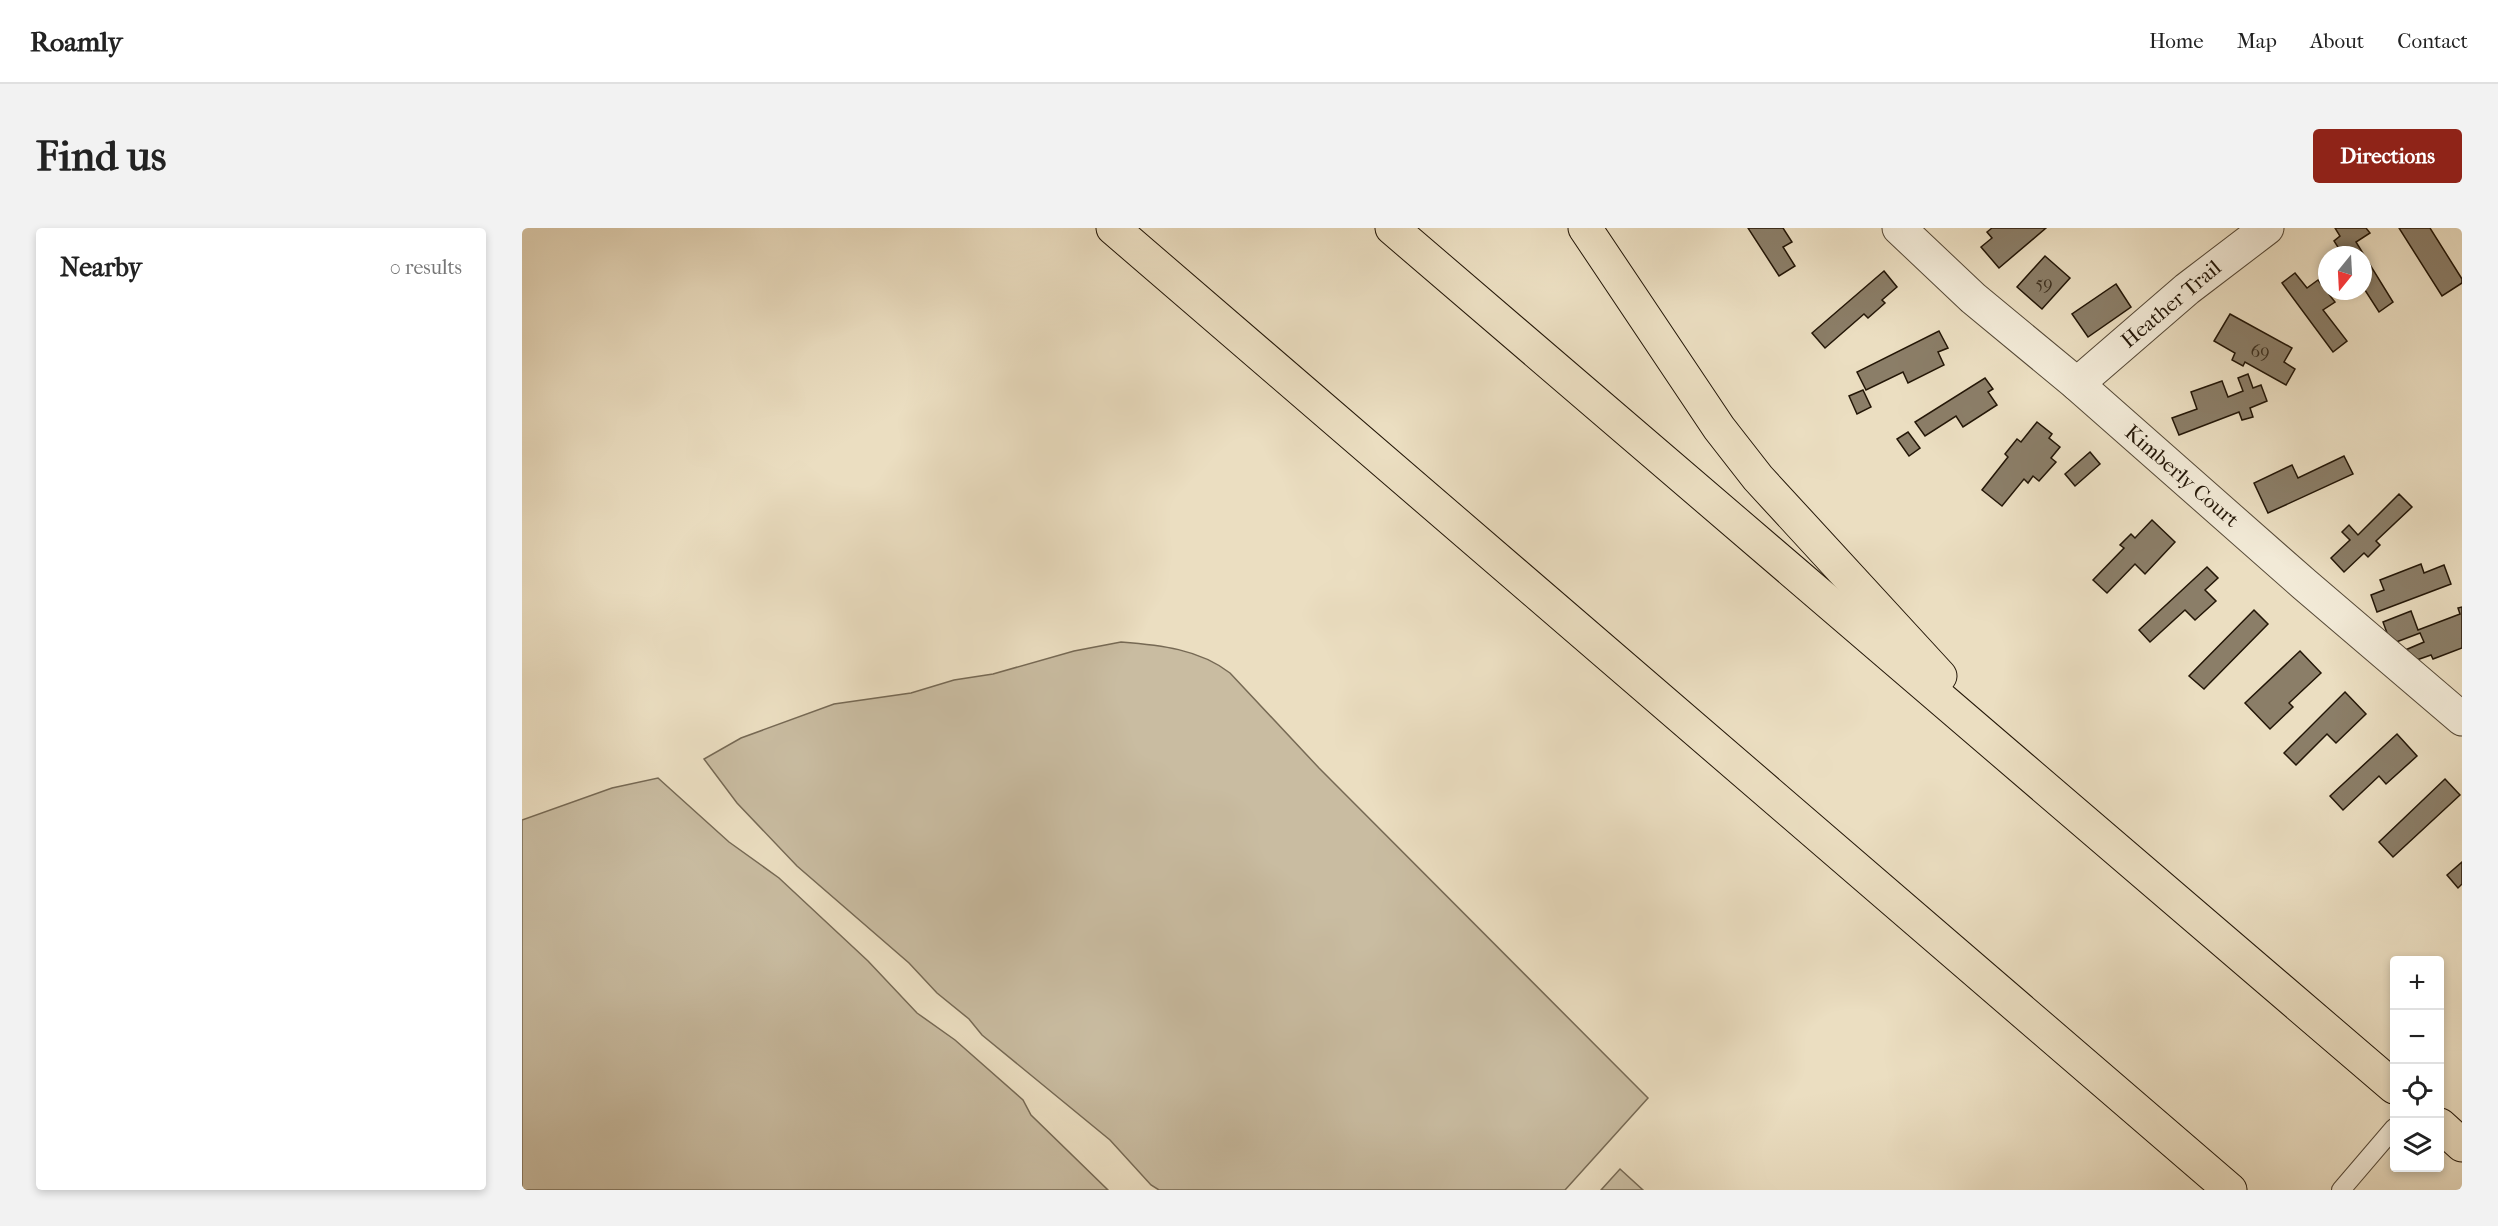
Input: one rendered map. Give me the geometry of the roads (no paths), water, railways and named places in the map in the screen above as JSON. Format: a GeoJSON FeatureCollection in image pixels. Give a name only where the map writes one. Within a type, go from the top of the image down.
{"type":"FeatureCollection","features":[{"type":"Feature","properties":{"kind":"highway"},"geometry":{"type":"LineString","coordinates":[[1113,228],[2230,1190]]}},
{"type":"Feature","properties":{"kind":"highway"},"geometry":{"type":"LineString","coordinates":[[1392,228],[2390,1084]]}},
{"type":"Feature","properties":{"kind":"highway"},"geometry":{"type":"LineString","coordinates":[[1585,228],[1719,428],[1758,478],[1803,529],[1849,575],[2030,776]]}},
{"type":"Feature","properties":{"kind":"highway"},"geometry":{"type":"LineString","coordinates":[[2444,1129],[2462,1145]]}},
{"type":"Feature","properties":{"kind":"street","name":"Heather Trail"},"geometry":{"type":"LineString","coordinates":[[2077,384],[2187,289],[2267,228]]}},
{"type":"Feature","properties":{"kind":"street","name":"Kimberly Court"},"geometry":{"type":"LineString","coordinates":[[1900,230],[1973,298],[2077,384],[2304,584],[2456,706]]}},
{"type":"Feature","properties":{"kind":"lane"},"geometry":{"type":"LineString","coordinates":[[2341,1190],[2390,1133]]}}]}
